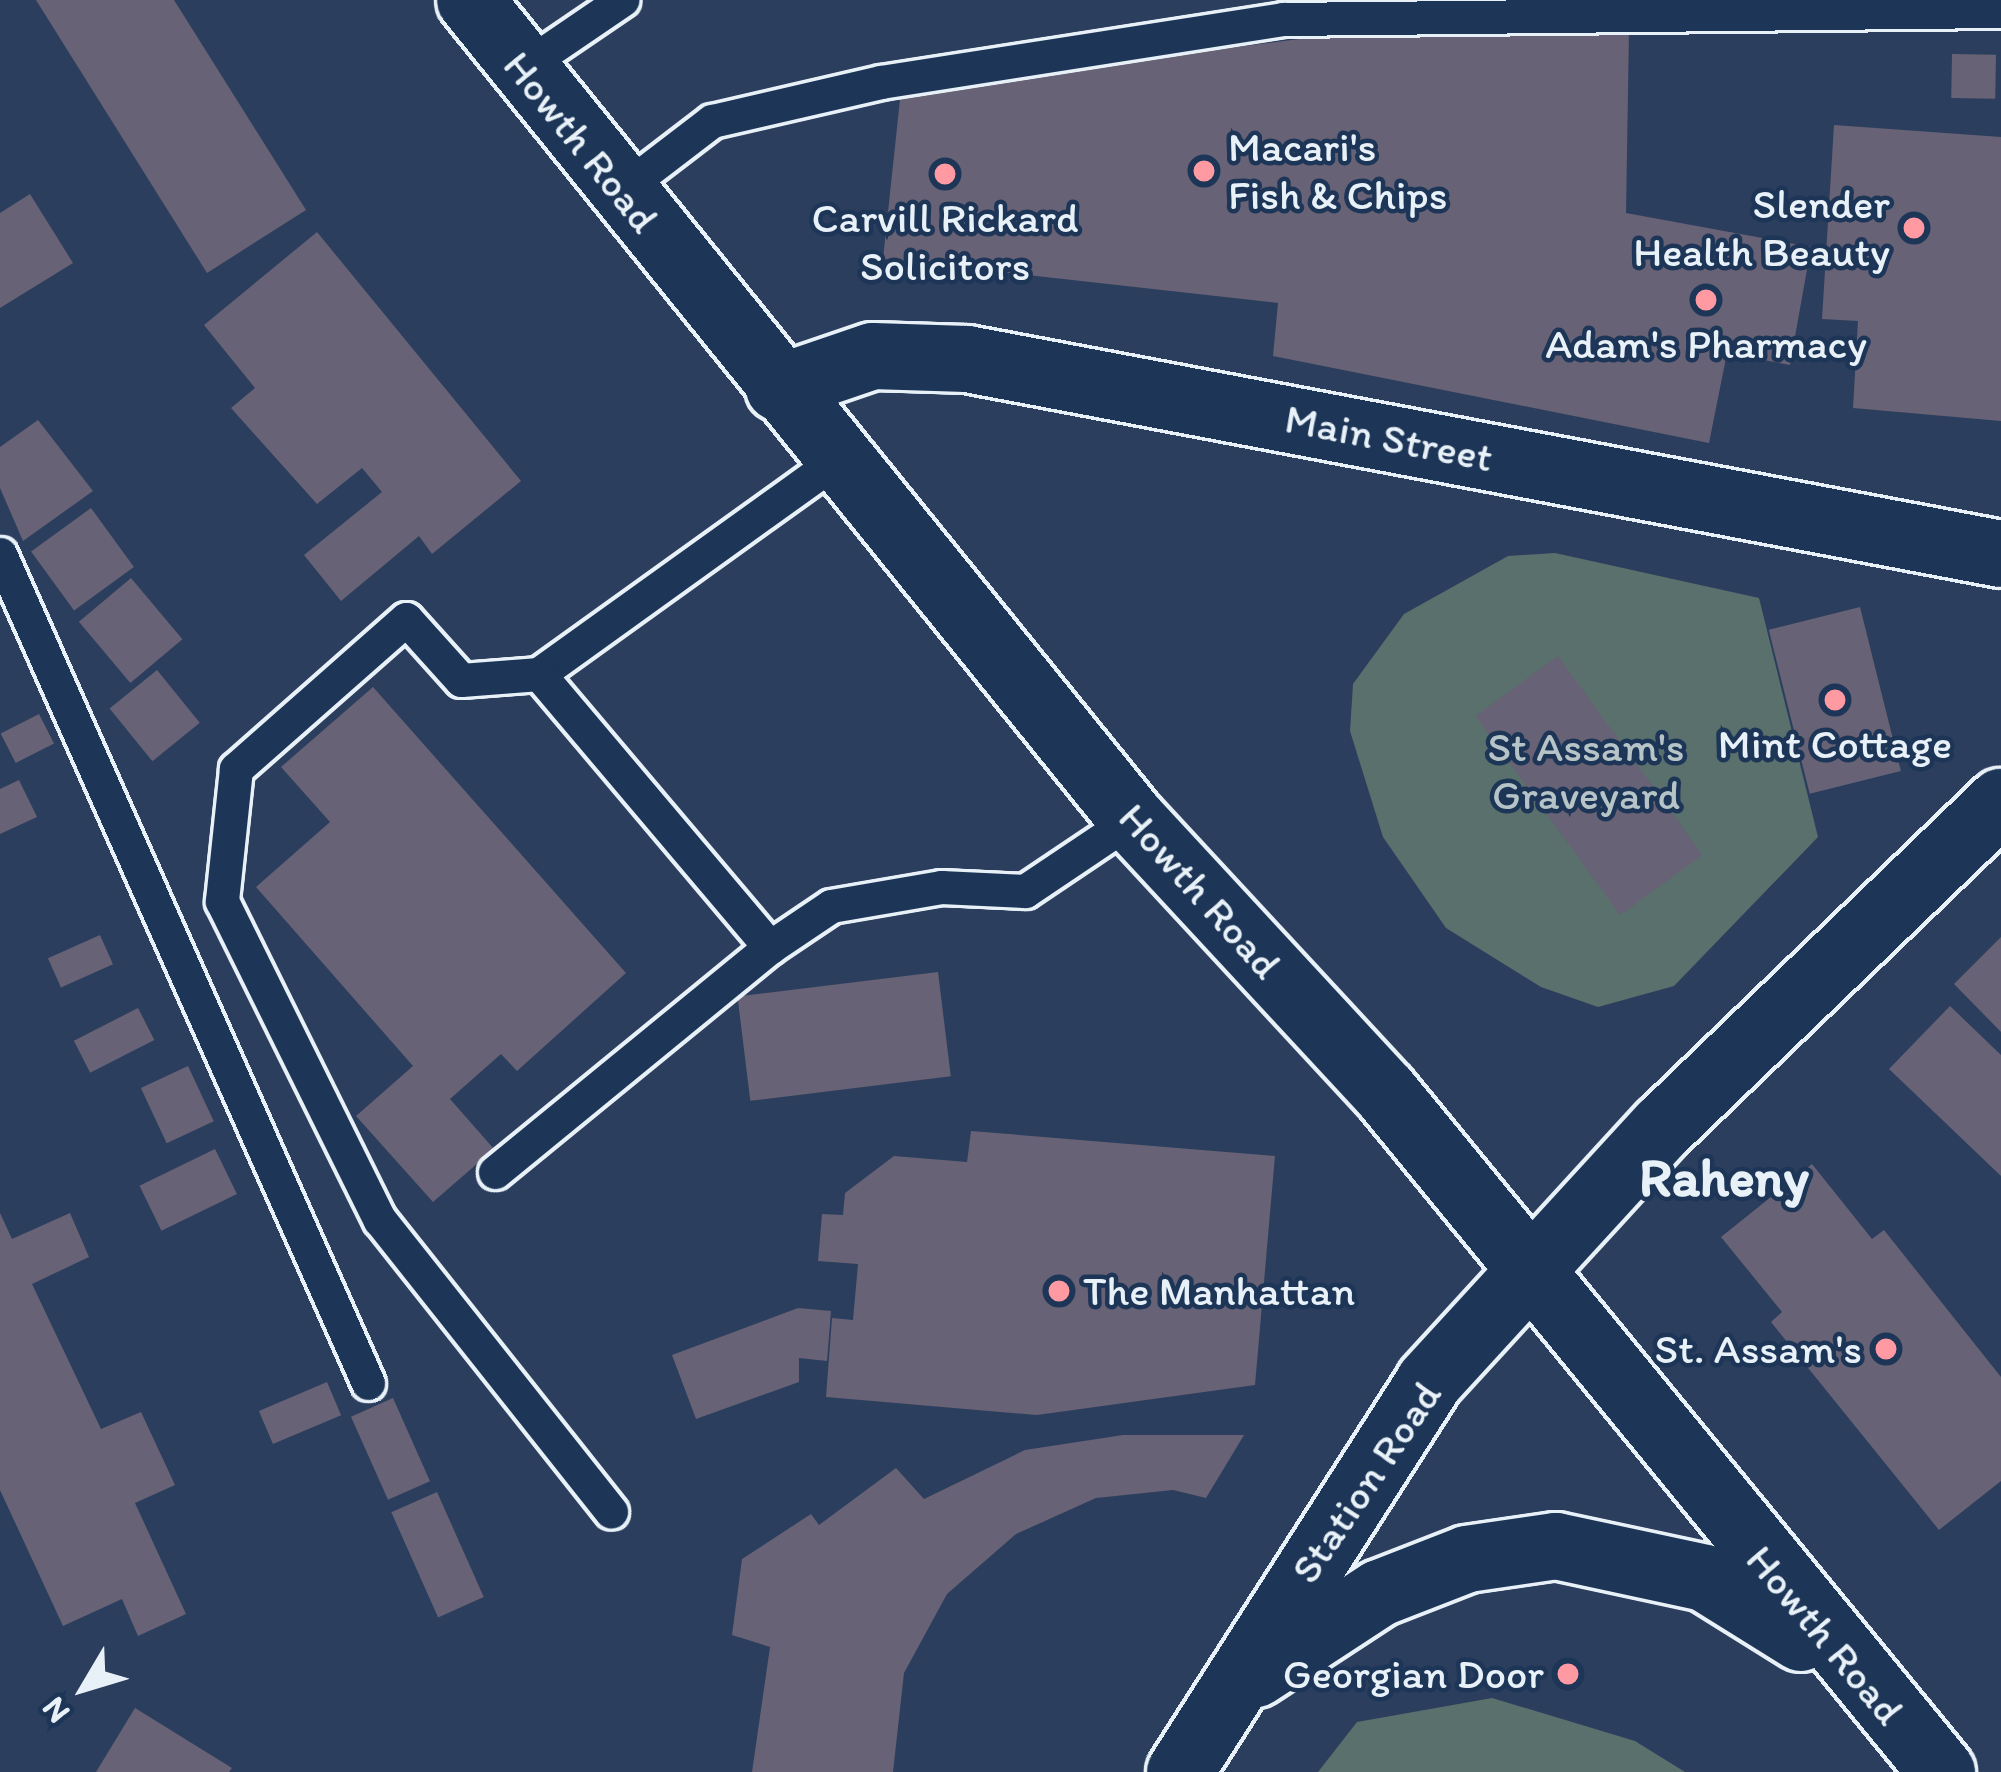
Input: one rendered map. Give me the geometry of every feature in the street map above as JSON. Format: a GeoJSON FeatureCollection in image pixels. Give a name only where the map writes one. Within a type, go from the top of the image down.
{"type":"FeatureCollection","features":[{"type":"Feature","properties":{"kind":"main road","name":"Howth Road"},"geometry":{"type":"LineString","coordinates":[[470,0],[519,70],[1132,819],[1534,1272],[1923,1750]]}},
{"type":"Feature","properties":{"kind":"main road","name":"Main Street"},"geometry":{"type":"LineString","coordinates":[[779,388],[873,356],[967,359],[2001,554]]}},
{"type":"Feature","properties":{"kind":"main road"},"geometry":{"type":"LineString","coordinates":[[1534,1272],[1663,1127],[2001,802]]}},
{"type":"Feature","properties":{"kind":"main road","name":"Station Road"},"geometry":{"type":"LineString","coordinates":[[1180,1772],[1429,1382],[1534,1272]]}},
{"type":"Feature","properties":{"kind":"main road","name":"Station Road"},"geometry":{"type":"LineString","coordinates":[[1217,1708],[1283,1649],[1381,1593],[1467,1559],[1556,1546],[1705,1578],[1786,1625],[1923,1750]]}},
{"type":"Feature","properties":{"kind":"lane"},"geometry":{"type":"LineString","coordinates":[[519,70],[622,0]]}},
{"type":"Feature","properties":{"kind":"lane"},"geometry":{"type":"LineString","coordinates":[[619,192],[712,122],[880,82],[1283,19],[2001,11]]}},
{"type":"Feature","properties":{"kind":"lane"},"geometry":{"type":"LineString","coordinates":[[611,1510],[380,1220],[222,901],[236,769],[406,619],[461,680],[539,674],[838,459]]}},
{"type":"Feature","properties":{"kind":"lane"},"geometry":{"type":"LineString","coordinates":[[0,554],[368,1383]]}},
{"type":"Feature","properties":{"kind":"lane"},"geometry":{"type":"LineString","coordinates":[[539,674],[770,947]]}},
{"type":"Feature","properties":{"kind":"lane"},"geometry":{"type":"LineString","coordinates":[[495,1172],[770,947],[831,906],[940,887],[1025,891],[1132,819]]}},
{"type":"Feature","properties":{"kind":"green space","name":"St Assam's Graveyard"},"geometry":{"type":"Polygon","coordinates":[[[1555,553],[1759,598],[1818,837],[1674,986],[1598,1007],[1541,987],[1446,928],[1383,837],[1350,731],[1353,684],[1404,614],[1508,556],[1555,553]]]}},
{"type":"Feature","properties":{"kind":"green space"},"geometry":{"type":"Polygon","coordinates":[[[1492,1698],[1635,1741],[1685,1772],[1318,1772],[1357,1722],[1492,1698]]]}},
{"type":"Feature","properties":{"kind":"building"},"geometry":{"type":"Polygon","coordinates":[[[36,0],[174,0],[306,210],[207,273],[36,0]]]}},
{"type":"Feature","properties":{"kind":"building"},"geometry":{"type":"Polygon","coordinates":[[[1629,31],[1626,213],[1811,247],[1790,365],[1727,353],[1709,443],[1273,356],[1278,303],[883,259],[901,90],[1307,38],[1629,31]]]}},
{"type":"Feature","properties":{"kind":"building"},"geometry":{"type":"Polygon","coordinates":[[[1952,54],[1996,55],[1995,99],[1951,98],[1952,54]]]}},
{"type":"Feature","properties":{"kind":"building","name":"Slender Health Beauty"},"geometry":{"type":"Polygon","coordinates":[[[1834,125],[2001,137],[2001,421],[1853,408],[1858,321],[1822,319],[1834,125]]]}},
{"type":"Feature","properties":{"kind":"building"},"geometry":{"type":"Polygon","coordinates":[[[30,194],[73,263],[0,308],[0,213],[30,194]]]}},
{"type":"Feature","properties":{"kind":"building"},"geometry":{"type":"Polygon","coordinates":[[[317,232],[521,481],[432,554],[419,536],[341,601],[304,555],[382,492],[362,468],[317,504],[231,408],[255,388],[204,325],[317,232]]]}},
{"type":"Feature","properties":{"kind":"building"},"geometry":{"type":"Polygon","coordinates":[[[38,420],[93,491],[23,541],[0,488],[0,447],[38,420]]]}},
{"type":"Feature","properties":{"kind":"building"},"geometry":{"type":"Polygon","coordinates":[[[91,508],[134,567],[74,611],[31,551],[91,508]]]}},
{"type":"Feature","properties":{"kind":"building"},"geometry":{"type":"Polygon","coordinates":[[[131,578],[182,639],[130,683],[79,622],[131,578]]]}},
{"type":"Feature","properties":{"kind":"building","name":"Mint Cottage"},"geometry":{"type":"Polygon","coordinates":[[[1860,607],[1901,771],[1810,794],[1769,630],[1860,607]]]}},
{"type":"Feature","properties":{"kind":"building"},"geometry":{"type":"Polygon","coordinates":[[[1558,656],[1703,855],[1620,915],[1475,716],[1558,656]]]}},
{"type":"Feature","properties":{"kind":"building"},"geometry":{"type":"Polygon","coordinates":[[[157,670],[200,723],[152,761],[110,708],[157,670]]]}},
{"type":"Feature","properties":{"kind":"building"},"geometry":{"type":"Polygon","coordinates":[[[373,687],[626,973],[517,1071],[501,1054],[450,1099],[494,1149],[433,1202],[356,1116],[413,1066],[256,887],[330,822],[281,767],[373,687]]]}},
{"type":"Feature","properties":{"kind":"building"},"geometry":{"type":"Polygon","coordinates":[[[39,714],[54,743],[16,763],[1,734],[39,714]]]}},
{"type":"Feature","properties":{"kind":"building"},"geometry":{"type":"Polygon","coordinates":[[[19,780],[37,817],[0,834],[0,789],[19,780]]]}},
{"type":"Feature","properties":{"kind":"building"},"geometry":{"type":"Polygon","coordinates":[[[100,935],[113,964],[61,987],[48,958],[100,935]]]}},
{"type":"Feature","properties":{"kind":"building"},"geometry":{"type":"Polygon","coordinates":[[[2001,937],[2001,1032],[1954,984],[2001,937]]]}},
{"type":"Feature","properties":{"kind":"building"},"geometry":{"type":"Polygon","coordinates":[[[938,972],[951,1076],[750,1101],[738,997],[938,972]]]}},
{"type":"Feature","properties":{"kind":"building"},"geometry":{"type":"Polygon","coordinates":[[[1950,1006],[2001,1055],[2001,1176],[1889,1069],[1950,1006]]]}},
{"type":"Feature","properties":{"kind":"building"},"geometry":{"type":"Polygon","coordinates":[[[138,1008],[154,1040],[90,1073],[74,1041],[138,1008]]]}},
{"type":"Feature","properties":{"kind":"building"},"geometry":{"type":"Polygon","coordinates":[[[188,1066],[214,1121],[167,1143],[141,1088],[188,1066]]]}},
{"type":"Feature","properties":{"kind":"building","name":"The Manhattan"},"geometry":{"type":"Polygon","coordinates":[[[971,1131],[1275,1156],[1255,1385],[1037,1415],[826,1397],[832,1318],[853,1320],[858,1264],[818,1261],[822,1214],[843,1215],[845,1193],[894,1156],[967,1162],[971,1131]]]}},
{"type":"Feature","properties":{"kind":"building"},"geometry":{"type":"Polygon","coordinates":[[[215,1149],[237,1194],[161,1231],[140,1186],[215,1149]]]}},
{"type":"Feature","properties":{"kind":"building","name":"St. Assam's"},"geometry":{"type":"Polygon","coordinates":[[[1812,1164],[1872,1239],[1884,1230],[2001,1377],[2001,1481],[1939,1530],[1771,1322],[1782,1312],[1721,1237],[1812,1164]]]}},
{"type":"Feature","properties":{"kind":"building"},"geometry":{"type":"Polygon","coordinates":[[[0,1213],[12,1239],[70,1213],[89,1257],[32,1284],[101,1429],[141,1412],[175,1485],[135,1503],[186,1614],[138,1636],[122,1599],[63,1626],[0,1490],[0,1213]]]}},
{"type":"Feature","properties":{"kind":"building"},"geometry":{"type":"Polygon","coordinates":[[[798,1308],[831,1311],[827,1361],[799,1358],[799,1382],[696,1419],[672,1355],[798,1308]]]}},
{"type":"Feature","properties":{"kind":"building"},"geometry":{"type":"Polygon","coordinates":[[[327,1382],[341,1415],[273,1444],[259,1411],[327,1382]]]}},
{"type":"Feature","properties":{"kind":"building"},"geometry":{"type":"Polygon","coordinates":[[[393,1398],[430,1481],[388,1500],[351,1417],[393,1398]]]}},
{"type":"Feature","properties":{"kind":"building"},"geometry":{"type":"Polygon","coordinates":[[[1123,1435],[1244,1435],[1206,1498],[1173,1490],[1096,1498],[1016,1534],[947,1594],[904,1673],[893,1772],[752,1772],[770,1647],[732,1635],[742,1559],[811,1514],[819,1525],[896,1468],[924,1499],[1025,1450],[1123,1435]]]}},
{"type":"Feature","properties":{"kind":"building"},"geometry":{"type":"Polygon","coordinates":[[[437,1492],[484,1597],[438,1617],[391,1512],[437,1492]]]}},
{"type":"Feature","properties":{"kind":"building"},"geometry":{"type":"Polygon","coordinates":[[[135,1708],[232,1768],[229,1772],[96,1772],[135,1708]]]}},
{"type":"Feature","properties":{"kind":"place","name":"Macari's Fish & Chips"},"geometry":{"type":"Point","coordinates":[1204,171]}},
{"type":"Feature","properties":{"kind":"place","name":"Carvill Rickard Solicitors"},"geometry":{"type":"Point","coordinates":[945,174]}},
{"type":"Feature","properties":{"kind":"place","name":"Slender Health Beauty"},"geometry":{"type":"Point","coordinates":[1914,228]}},
{"type":"Feature","properties":{"kind":"place","name":"Adam's Pharmacy"},"geometry":{"type":"Point","coordinates":[1706,300]}},
{"type":"Feature","properties":{"kind":"place","name":"Mint Cottage"},"geometry":{"type":"Point","coordinates":[1835,700]}},
{"type":"Feature","properties":{"kind":"place","name":"The Manhattan"},"geometry":{"type":"Point","coordinates":[1059,1291]}},
{"type":"Feature","properties":{"kind":"place","name":"St. Assam's"},"geometry":{"type":"Point","coordinates":[1886,1349]}},
{"type":"Feature","properties":{"kind":"place","name":"Georgian Door"},"geometry":{"type":"Point","coordinates":[1568,1674]}},
{"type":"Feature","properties":{"kind":"district","name":"Raheny"},"geometry":{"type":"Point","coordinates":[1724,1178]}}]}
